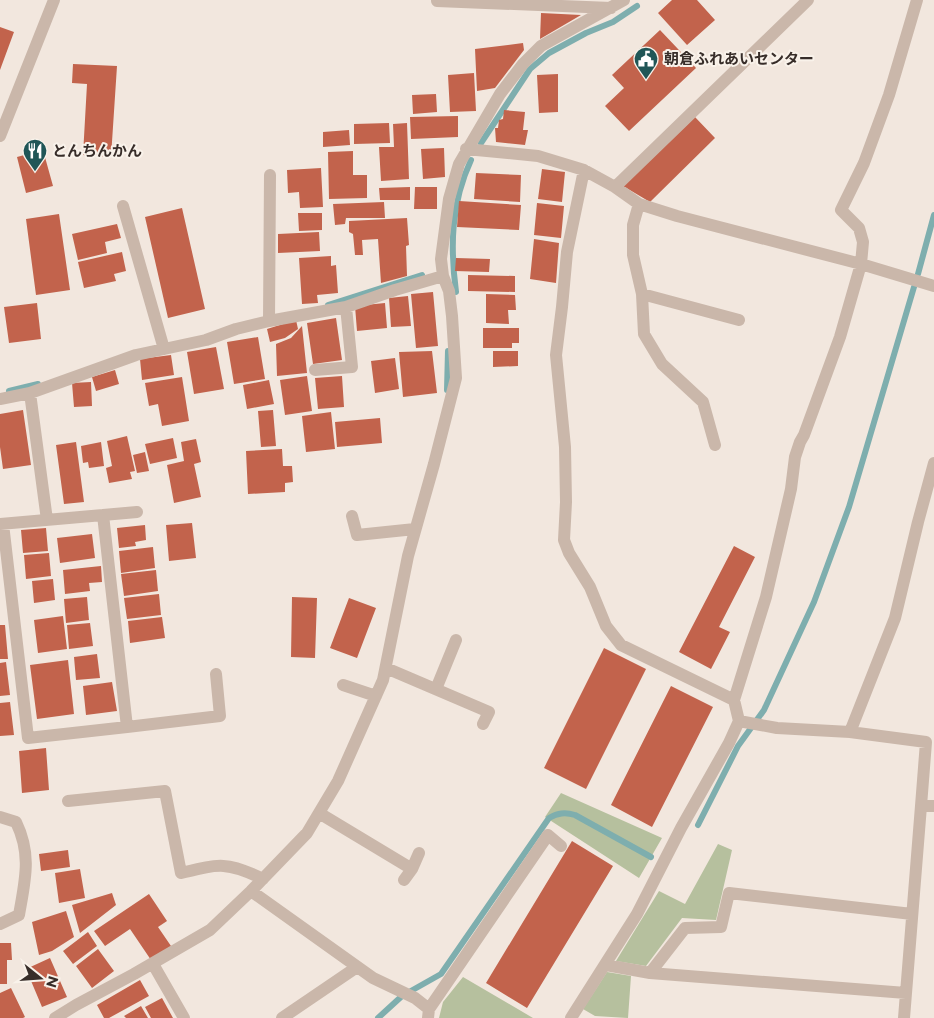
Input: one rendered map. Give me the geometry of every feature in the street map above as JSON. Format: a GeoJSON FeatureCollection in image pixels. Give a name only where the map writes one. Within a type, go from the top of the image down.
{"type":"FeatureCollection","features":[{"type":"Feature","properties":{"kind":"street"},"geometry":{"type":"LineString","coordinates":[[0,136],[54,0]]}},
{"type":"Feature","properties":{"kind":"street"},"geometry":{"type":"LineString","coordinates":[[437,0],[611,8]]}},
{"type":"Feature","properties":{"kind":"street"},"geometry":{"type":"LineString","coordinates":[[55,1018],[210,930],[251,891],[306,833],[338,781],[383,680],[408,556],[456,378],[449,291],[443,276],[441,259],[448,200],[459,164],[500,94],[523,64],[541,46],[624,0]]}},
{"type":"Feature","properties":{"kind":"street"},"geometry":{"type":"LineString","coordinates":[[615,187],[808,0]]}},
{"type":"Feature","properties":{"kind":"street"},"geometry":{"type":"LineString","coordinates":[[571,1018],[637,914],[739,721],[734,700],[768,588],[791,489],[795,456],[840,337],[861,264],[863,242],[860,228],[841,210],[864,163],[889,95],[917,0]]}},
{"type":"Feature","properties":{"kind":"street"},"geometry":{"type":"LineString","coordinates":[[466,150],[538,156],[584,170],[615,187],[639,204],[676,216],[861,264],[934,286]]}},
{"type":"Feature","properties":{"kind":"street"},"geometry":{"type":"LineString","coordinates":[[584,170],[567,252],[556,354],[565,447],[566,502],[564,540],[569,553],[590,587],[606,626],[621,645],[734,700]]}},
{"type":"Feature","properties":{"kind":"street"},"geometry":{"type":"LineString","coordinates":[[269,321],[270,175]]}},
{"type":"Feature","properties":{"kind":"street"},"geometry":{"type":"LineString","coordinates":[[639,204],[633,225],[633,255],[642,294],[644,334],[662,364],[703,402],[715,445]]}},
{"type":"Feature","properties":{"kind":"street"},"geometry":{"type":"LineString","coordinates":[[123,206],[164,349]]}},
{"type":"Feature","properties":{"kind":"street"},"geometry":{"type":"LineString","coordinates":[[0,399],[30,394],[136,356],[206,340],[236,329],[269,321],[346,307],[443,276]]}},
{"type":"Feature","properties":{"kind":"street"},"geometry":{"type":"LineString","coordinates":[[642,294],[739,320]]}},
{"type":"Feature","properties":{"kind":"street"},"geometry":{"type":"LineString","coordinates":[[315,370],[352,367],[346,307]]}},
{"type":"Feature","properties":{"kind":"street"},"geometry":{"type":"LineString","coordinates":[[30,394],[47,520]]}},
{"type":"Feature","properties":{"kind":"street"},"geometry":{"type":"LineString","coordinates":[[850,732],[894,618],[934,463]]}},
{"type":"Feature","properties":{"kind":"street"},"geometry":{"type":"LineString","coordinates":[[137,512],[1,524],[28,738],[220,716],[216,674]]}},
{"type":"Feature","properties":{"kind":"street"},"geometry":{"type":"LineString","coordinates":[[103,515],[127,728]]}},
{"type":"Feature","properties":{"kind":"street"},"geometry":{"type":"LineString","coordinates":[[352,516],[357,535],[415,529]]}},
{"type":"Feature","properties":{"kind":"street"},"geometry":{"type":"LineString","coordinates":[[436,689],[456,640]]}},
{"type":"Feature","properties":{"kind":"street"},"geometry":{"type":"LineString","coordinates":[[386,668],[489,712],[483,724]]}},
{"type":"Feature","properties":{"kind":"street"},"geometry":{"type":"LineString","coordinates":[[343,685],[376,696]]}},
{"type":"Feature","properties":{"kind":"street"},"geometry":{"type":"LineString","coordinates":[[739,721],[777,728],[850,732],[926,742],[928,806],[912,914],[904,1018]]}},
{"type":"Feature","properties":{"kind":"street"},"geometry":{"type":"LineString","coordinates":[[68,801],[165,791],[181,873],[217,865],[236,866],[263,878]]}},
{"type":"Feature","properties":{"kind":"street"},"geometry":{"type":"LineString","coordinates":[[319,813],[412,868]]}},
{"type":"Feature","properties":{"kind":"street"},"geometry":{"type":"LineString","coordinates":[[0,817],[16,822],[24,837],[27,866],[19,915],[0,924]]}},
{"type":"Feature","properties":{"kind":"street"},"geometry":{"type":"LineString","coordinates":[[251,891],[373,978],[415,998],[429,1013],[548,835],[561,846]]}},
{"type":"Feature","properties":{"kind":"street"},"geometry":{"type":"LineString","coordinates":[[404,880],[419,853]]}},
{"type":"Feature","properties":{"kind":"street"},"geometry":{"type":"LineString","coordinates":[[650,973],[685,928],[721,927],[729,893],[912,914]]}},
{"type":"Feature","properties":{"kind":"street"},"geometry":{"type":"LineString","coordinates":[[153,964],[184,1018]]}},
{"type":"Feature","properties":{"kind":"street"},"geometry":{"type":"LineString","coordinates":[[606,965],[650,973],[906,993]]}},
{"type":"Feature","properties":{"kind":"street"},"geometry":{"type":"LineString","coordinates":[[282,1018],[357,967]]}},
{"type":"Feature","properties":{"kind":"green space"},"geometry":{"type":"Polygon","coordinates":[[[561,793],[662,838],[639,878],[545,817],[561,793]]]}},
{"type":"Feature","properties":{"kind":"green space"},"geometry":{"type":"Polygon","coordinates":[[[718,844],[732,850],[716,920],[682,918],[646,966],[616,961],[659,891],[685,904],[718,844]]]}},
{"type":"Feature","properties":{"kind":"green space"},"geometry":{"type":"Polygon","coordinates":[[[607,972],[631,976],[628,1018],[595,1016],[583,1009],[607,972]]]}},
{"type":"Feature","properties":{"kind":"green space"},"geometry":{"type":"Polygon","coordinates":[[[463,977],[533,1018],[439,1018],[443,1002],[463,977]]]}},
{"type":"Feature","properties":{"kind":"building"},"geometry":{"type":"Polygon","coordinates":[[[672,0],[697,0],[715,20],[687,45],[658,13],[672,0]]]}},
{"type":"Feature","properties":{"kind":"building"},"geometry":{"type":"Polygon","coordinates":[[[541,13],[581,15],[540,39],[541,13]]]}},
{"type":"Feature","properties":{"kind":"building"},"geometry":{"type":"Polygon","coordinates":[[[0,27],[14,32],[0,70],[0,27]]]}},
{"type":"Feature","properties":{"kind":"building"},"geometry":{"type":"Polygon","coordinates":[[[660,30],[696,68],[629,131],[605,106],[624,88],[612,75],[660,30]]]}},
{"type":"Feature","properties":{"kind":"building"},"geometry":{"type":"Polygon","coordinates":[[[523,43],[524,50],[495,88],[477,91],[475,49],[523,43]]]}},
{"type":"Feature","properties":{"kind":"building"},"geometry":{"type":"Polygon","coordinates":[[[73,64],[117,66],[111,157],[83,155],[87,84],[72,83],[73,64]]]}},
{"type":"Feature","properties":{"kind":"building"},"geometry":{"type":"Polygon","coordinates":[[[474,73],[476,111],[450,112],[448,75],[474,73]]]}},
{"type":"Feature","properties":{"kind":"building"},"geometry":{"type":"Polygon","coordinates":[[[558,74],[558,112],[539,113],[537,75],[558,74]]]}},
{"type":"Feature","properties":{"kind":"building"},"geometry":{"type":"Polygon","coordinates":[[[436,94],[437,112],[413,114],[412,95],[436,94]]]}},
{"type":"Feature","properties":{"kind":"building"},"geometry":{"type":"Polygon","coordinates":[[[504,110],[525,112],[523,130],[528,130],[525,145],[496,142],[495,128],[498,128],[499,120],[503,119],[504,110]]]}},
{"type":"Feature","properties":{"kind":"building"},"geometry":{"type":"Polygon","coordinates":[[[458,116],[458,137],[411,139],[410,117],[458,116]]]}},
{"type":"Feature","properties":{"kind":"building"},"geometry":{"type":"Polygon","coordinates":[[[695,117],[715,138],[650,202],[623,186],[695,117]]]}},
{"type":"Feature","properties":{"kind":"building"},"geometry":{"type":"Polygon","coordinates":[[[389,123],[390,143],[354,144],[354,124],[389,123]]]}},
{"type":"Feature","properties":{"kind":"building"},"geometry":{"type":"Polygon","coordinates":[[[407,123],[409,179],[381,181],[379,147],[394,147],[393,124],[407,123]]]}},
{"type":"Feature","properties":{"kind":"building"},"geometry":{"type":"Polygon","coordinates":[[[349,130],[350,145],[323,147],[323,132],[349,130]]]}},
{"type":"Feature","properties":{"kind":"building"},"geometry":{"type":"Polygon","coordinates":[[[444,148],[445,177],[423,179],[421,149],[444,148]]]}},
{"type":"Feature","properties":{"kind":"building","name":"とんちんかん"},"geometry":{"type":"Polygon","coordinates":[[[43,150],[53,186],[26,193],[17,157],[43,150]]]}},
{"type":"Feature","properties":{"kind":"building"},"geometry":{"type":"Polygon","coordinates":[[[353,151],[353,175],[367,175],[367,198],[329,199],[328,152],[353,151]]]}},
{"type":"Feature","properties":{"kind":"building"},"geometry":{"type":"Polygon","coordinates":[[[321,168],[323,207],[300,208],[299,192],[288,193],[287,170],[321,168]]]}},
{"type":"Feature","properties":{"kind":"building"},"geometry":{"type":"Polygon","coordinates":[[[542,169],[565,172],[562,202],[538,199],[542,169]]]}},
{"type":"Feature","properties":{"kind":"building"},"geometry":{"type":"Polygon","coordinates":[[[476,173],[521,175],[520,202],[474,199],[476,173]]]}},
{"type":"Feature","properties":{"kind":"building"},"geometry":{"type":"Polygon","coordinates":[[[410,187],[410,200],[380,200],[379,188],[410,187]]]}},
{"type":"Feature","properties":{"kind":"building"},"geometry":{"type":"Polygon","coordinates":[[[415,187],[437,187],[437,209],[414,209],[415,187]]]}},
{"type":"Feature","properties":{"kind":"building"},"geometry":{"type":"Polygon","coordinates":[[[459,201],[521,205],[519,230],[457,227],[459,201]]]}},
{"type":"Feature","properties":{"kind":"building"},"geometry":{"type":"Polygon","coordinates":[[[384,202],[385,218],[346,218],[345,224],[335,225],[333,204],[384,202]]]}},
{"type":"Feature","properties":{"kind":"building"},"geometry":{"type":"Polygon","coordinates":[[[537,203],[564,206],[561,238],[534,235],[537,203]]]}},
{"type":"Feature","properties":{"kind":"building"},"geometry":{"type":"Polygon","coordinates":[[[182,208],[205,309],[168,318],[145,217],[182,208]]]}},
{"type":"Feature","properties":{"kind":"building"},"geometry":{"type":"Polygon","coordinates":[[[298,213],[322,213],[322,230],[299,231],[298,213]]]}},
{"type":"Feature","properties":{"kind":"building"},"geometry":{"type":"Polygon","coordinates":[[[59,214],[70,290],[36,295],[26,219],[59,214]]]}},
{"type":"Feature","properties":{"kind":"building"},"geometry":{"type":"Polygon","coordinates":[[[407,218],[409,245],[406,246],[407,276],[381,283],[378,239],[362,240],[363,255],[355,255],[353,234],[349,232],[349,221],[407,218]]]}},
{"type":"Feature","properties":{"kind":"building"},"geometry":{"type":"Polygon","coordinates":[[[117,224],[121,238],[105,242],[107,253],[78,260],[72,234],[117,224]]]}},
{"type":"Feature","properties":{"kind":"building"},"geometry":{"type":"Polygon","coordinates":[[[319,232],[320,251],[278,253],[278,234],[319,232]]]}},
{"type":"Feature","properties":{"kind":"building"},"geometry":{"type":"Polygon","coordinates":[[[534,239],[559,243],[556,283],[530,279],[534,239]]]}},
{"type":"Feature","properties":{"kind":"building"},"geometry":{"type":"Polygon","coordinates":[[[122,252],[126,271],[114,274],[116,281],[84,288],[78,262],[122,252]]]}},
{"type":"Feature","properties":{"kind":"building"},"geometry":{"type":"Polygon","coordinates":[[[331,256],[331,266],[336,265],[338,293],[317,295],[318,303],[302,304],[299,258],[331,256]]]}},
{"type":"Feature","properties":{"kind":"building"},"geometry":{"type":"Polygon","coordinates":[[[456,258],[490,259],[489,272],[455,271],[456,258]]]}},
{"type":"Feature","properties":{"kind":"building"},"geometry":{"type":"Polygon","coordinates":[[[468,275],[515,276],[515,292],[468,291],[468,275]]]}},
{"type":"Feature","properties":{"kind":"building"},"geometry":{"type":"Polygon","coordinates":[[[433,292],[438,346],[416,348],[411,294],[433,292]]]}},
{"type":"Feature","properties":{"kind":"building"},"geometry":{"type":"Polygon","coordinates":[[[486,294],[515,295],[516,310],[508,310],[509,324],[486,323],[486,294]]]}},
{"type":"Feature","properties":{"kind":"building"},"geometry":{"type":"Polygon","coordinates":[[[408,296],[411,326],[391,327],[389,298],[408,296]]]}},
{"type":"Feature","properties":{"kind":"building"},"geometry":{"type":"Polygon","coordinates":[[[37,303],[41,339],[9,343],[4,307],[37,303]]]}},
{"type":"Feature","properties":{"kind":"building"},"geometry":{"type":"Polygon","coordinates":[[[385,303],[387,328],[357,331],[355,306],[385,303]]]}},
{"type":"Feature","properties":{"kind":"building"},"geometry":{"type":"Polygon","coordinates":[[[336,318],[342,360],[313,364],[307,323],[336,318]]]}},
{"type":"Feature","properties":{"kind":"building"},"geometry":{"type":"Polygon","coordinates":[[[296,320],[298,329],[285,338],[270,342],[267,329],[296,320]]]}},
{"type":"Feature","properties":{"kind":"building"},"geometry":{"type":"Polygon","coordinates":[[[302,326],[307,373],[277,376],[276,344],[291,338],[302,326]]]}},
{"type":"Feature","properties":{"kind":"building"},"geometry":{"type":"Polygon","coordinates":[[[483,328],[519,328],[519,343],[512,343],[512,348],[483,348],[483,328]]]}},
{"type":"Feature","properties":{"kind":"building"},"geometry":{"type":"Polygon","coordinates":[[[258,337],[265,379],[234,384],[227,342],[258,337]]]}},
{"type":"Feature","properties":{"kind":"building"},"geometry":{"type":"Polygon","coordinates":[[[216,347],[224,389],[194,394],[187,352],[216,347]]]}},
{"type":"Feature","properties":{"kind":"building"},"geometry":{"type":"Polygon","coordinates":[[[432,351],[437,393],[403,397],[399,352],[432,351]]]}},
{"type":"Feature","properties":{"kind":"building"},"geometry":{"type":"Polygon","coordinates":[[[493,351],[518,351],[518,366],[493,367],[493,351]]]}},
{"type":"Feature","properties":{"kind":"building"},"geometry":{"type":"Polygon","coordinates":[[[171,355],[174,375],[142,380],[140,359],[171,355]]]}},
{"type":"Feature","properties":{"kind":"building"},"geometry":{"type":"Polygon","coordinates":[[[395,358],[399,389],[375,393],[371,361],[395,358]]]}},
{"type":"Feature","properties":{"kind":"building"},"geometry":{"type":"Polygon","coordinates":[[[115,370],[119,384],[96,391],[92,377],[115,370]]]}},
{"type":"Feature","properties":{"kind":"building"},"geometry":{"type":"Polygon","coordinates":[[[307,376],[312,411],[285,415],[280,380],[307,376]]]}},
{"type":"Feature","properties":{"kind":"building"},"geometry":{"type":"Polygon","coordinates":[[[342,376],[344,407],[318,409],[315,378],[342,376]]]}},
{"type":"Feature","properties":{"kind":"building"},"geometry":{"type":"Polygon","coordinates":[[[182,377],[189,421],[162,426],[158,404],[149,406],[145,383],[182,377]]]}},
{"type":"Feature","properties":{"kind":"building"},"geometry":{"type":"Polygon","coordinates":[[[269,380],[274,404],[247,409],[243,385],[269,380]]]}},
{"type":"Feature","properties":{"kind":"building"},"geometry":{"type":"Polygon","coordinates":[[[91,382],[92,406],[74,407],[72,383],[91,382]]]}},
{"type":"Feature","properties":{"kind":"building"},"geometry":{"type":"Polygon","coordinates":[[[23,410],[31,465],[3,469],[0,447],[0,414],[23,410]]]}},
{"type":"Feature","properties":{"kind":"building"},"geometry":{"type":"Polygon","coordinates":[[[273,410],[276,446],[261,447],[258,411],[273,410]]]}},
{"type":"Feature","properties":{"kind":"building"},"geometry":{"type":"Polygon","coordinates":[[[331,412],[335,449],[306,452],[302,416],[331,412]]]}},
{"type":"Feature","properties":{"kind":"building"},"geometry":{"type":"Polygon","coordinates":[[[380,418],[382,443],[337,447],[335,422],[380,418]]]}},
{"type":"Feature","properties":{"kind":"building"},"geometry":{"type":"Polygon","coordinates":[[[127,436],[135,471],[130,472],[132,479],[109,483],[106,468],[112,466],[107,441],[127,436]]]}},
{"type":"Feature","properties":{"kind":"building"},"geometry":{"type":"Polygon","coordinates":[[[173,438],[177,458],[150,464],[145,444],[173,438]]]}},
{"type":"Feature","properties":{"kind":"building"},"geometry":{"type":"Polygon","coordinates":[[[196,439],[201,462],[194,464],[201,497],[174,503],[167,465],[184,461],[181,442],[196,439]]]}},
{"type":"Feature","properties":{"kind":"building"},"geometry":{"type":"Polygon","coordinates":[[[76,442],[84,502],[64,504],[56,445],[76,442]]]}},
{"type":"Feature","properties":{"kind":"building"},"geometry":{"type":"Polygon","coordinates":[[[101,442],[104,466],[89,468],[88,462],[83,463],[81,446],[101,442]]]}},
{"type":"Feature","properties":{"kind":"building"},"geometry":{"type":"Polygon","coordinates":[[[282,449],[283,466],[292,466],[293,482],[285,483],[285,492],[248,494],[246,451],[282,449]]]}},
{"type":"Feature","properties":{"kind":"building"},"geometry":{"type":"Polygon","coordinates":[[[145,452],[149,471],[137,473],[133,455],[145,452]]]}},
{"type":"Feature","properties":{"kind":"building"},"geometry":{"type":"Polygon","coordinates":[[[192,523],[196,558],[169,561],[166,525],[192,523]]]}},
{"type":"Feature","properties":{"kind":"building"},"geometry":{"type":"Polygon","coordinates":[[[145,525],[146,540],[135,542],[136,546],[119,548],[117,528],[145,525]]]}},
{"type":"Feature","properties":{"kind":"building"},"geometry":{"type":"Polygon","coordinates":[[[46,528],[48,551],[23,553],[21,530],[46,528]]]}},
{"type":"Feature","properties":{"kind":"building"},"geometry":{"type":"Polygon","coordinates":[[[92,534],[95,558],[60,563],[57,538],[92,534]]]}},
{"type":"Feature","properties":{"kind":"building"},"geometry":{"type":"Polygon","coordinates":[[[734,546],[755,557],[719,627],[730,632],[711,669],[679,652],[734,546]]]}},
{"type":"Feature","properties":{"kind":"building"},"geometry":{"type":"Polygon","coordinates":[[[153,547],[155,568],[121,573],[119,551],[153,547]]]}},
{"type":"Feature","properties":{"kind":"building"},"geometry":{"type":"Polygon","coordinates":[[[49,553],[51,576],[26,579],[24,555],[49,553]]]}},
{"type":"Feature","properties":{"kind":"building"},"geometry":{"type":"Polygon","coordinates":[[[101,566],[102,582],[89,583],[90,591],[65,594],[63,570],[101,566]]]}},
{"type":"Feature","properties":{"kind":"building"},"geometry":{"type":"Polygon","coordinates":[[[156,570],[158,591],[124,596],[121,574],[156,570]]]}},
{"type":"Feature","properties":{"kind":"building"},"geometry":{"type":"Polygon","coordinates":[[[53,579],[55,600],[34,603],[32,581],[53,579]]]}},
{"type":"Feature","properties":{"kind":"building"},"geometry":{"type":"Polygon","coordinates":[[[159,594],[161,615],[127,619],[124,598],[159,594]]]}},
{"type":"Feature","properties":{"kind":"building"},"geometry":{"type":"Polygon","coordinates":[[[87,597],[89,620],[66,623],[64,599],[87,597]]]}},
{"type":"Feature","properties":{"kind":"building"},"geometry":{"type":"Polygon","coordinates":[[[292,597],[317,598],[315,658],[291,657],[292,597]]]}},
{"type":"Feature","properties":{"kind":"building"},"geometry":{"type":"Polygon","coordinates":[[[349,598],[376,608],[357,658],[330,648],[349,598]]]}},
{"type":"Feature","properties":{"kind":"building"},"geometry":{"type":"Polygon","coordinates":[[[63,616],[67,649],[38,653],[34,620],[63,616]]]}},
{"type":"Feature","properties":{"kind":"building"},"geometry":{"type":"Polygon","coordinates":[[[162,617],[165,638],[130,643],[128,621],[162,617]]]}},
{"type":"Feature","properties":{"kind":"building"},"geometry":{"type":"Polygon","coordinates":[[[90,623],[93,646],[69,649],[67,625],[90,623]]]}},
{"type":"Feature","properties":{"kind":"building"},"geometry":{"type":"Polygon","coordinates":[[[0,625],[5,625],[8,659],[0,659],[0,625]]]}},
{"type":"Feature","properties":{"kind":"building"},"geometry":{"type":"Polygon","coordinates":[[[604,648],[646,669],[586,789],[544,768],[604,648]]]}},
{"type":"Feature","properties":{"kind":"building"},"geometry":{"type":"Polygon","coordinates":[[[97,654],[100,678],[76,680],[74,657],[97,654]]]}},
{"type":"Feature","properties":{"kind":"building"},"geometry":{"type":"Polygon","coordinates":[[[68,660],[74,714],[37,719],[30,665],[68,660]]]}},
{"type":"Feature","properties":{"kind":"building"},"geometry":{"type":"Polygon","coordinates":[[[6,662],[10,695],[0,696],[0,663],[6,662]]]}},
{"type":"Feature","properties":{"kind":"building"},"geometry":{"type":"Polygon","coordinates":[[[112,682],[117,711],[86,715],[83,686],[112,682]]]}},
{"type":"Feature","properties":{"kind":"building"},"geometry":{"type":"Polygon","coordinates":[[[671,686],[713,707],[652,827],[611,805],[671,686]]]}},
{"type":"Feature","properties":{"kind":"building"},"geometry":{"type":"Polygon","coordinates":[[[10,702],[14,735],[0,736],[0,703],[10,702]]]}},
{"type":"Feature","properties":{"kind":"building"},"geometry":{"type":"Polygon","coordinates":[[[46,748],[49,790],[22,793],[19,751],[46,748]]]}},
{"type":"Feature","properties":{"kind":"building"},"geometry":{"type":"Polygon","coordinates":[[[572,841],[613,866],[527,1008],[486,983],[572,841]]]}},
{"type":"Feature","properties":{"kind":"building"},"geometry":{"type":"Polygon","coordinates":[[[68,850],[70,867],[41,871],[39,854],[68,850]]]}},
{"type":"Feature","properties":{"kind":"building"},"geometry":{"type":"Polygon","coordinates":[[[80,869],[85,898],[59,903],[55,873],[80,869]]]}},
{"type":"Feature","properties":{"kind":"building"},"geometry":{"type":"Polygon","coordinates":[[[112,893],[116,905],[80,933],[72,905],[112,893]]]}},
{"type":"Feature","properties":{"kind":"building"},"geometry":{"type":"Polygon","coordinates":[[[149,894],[167,921],[158,927],[171,946],[151,960],[130,929],[105,946],[94,931],[149,894]]]}},
{"type":"Feature","properties":{"kind":"building"},"geometry":{"type":"Polygon","coordinates":[[[66,911],[74,937],[52,951],[39,955],[32,922],[66,911]]]}},
{"type":"Feature","properties":{"kind":"building"},"geometry":{"type":"Polygon","coordinates":[[[88,932],[97,946],[73,964],[63,951],[88,932]]]}},
{"type":"Feature","properties":{"kind":"building"},"geometry":{"type":"Polygon","coordinates":[[[0,943],[11,943],[12,960],[7,960],[7,984],[0,984],[0,943]]]}},
{"type":"Feature","properties":{"kind":"building"},"geometry":{"type":"Polygon","coordinates":[[[98,949],[114,971],[92,988],[76,966],[98,949]]]}},
{"type":"Feature","properties":{"kind":"building"},"geometry":{"type":"Polygon","coordinates":[[[50,958],[67,997],[42,1007],[26,969],[50,958]]]}},
{"type":"Feature","properties":{"kind":"building"},"geometry":{"type":"Polygon","coordinates":[[[140,980],[149,996],[109,1018],[104,1018],[97,1005],[140,980]]]}},
{"type":"Feature","properties":{"kind":"building"},"geometry":{"type":"Polygon","coordinates":[[[11,988],[25,1017],[23,1018],[0,1018],[0,993],[11,988]]]}},
{"type":"Feature","properties":{"kind":"building"},"geometry":{"type":"Polygon","coordinates":[[[162,998],[173,1018],[151,1018],[145,1007],[162,998]]]}},
{"type":"Feature","properties":{"kind":"building"},"geometry":{"type":"Polygon","coordinates":[[[141,1006],[148,1018],[126,1018],[124,1016],[141,1006]]]}},
{"type":"Feature","properties":{"kind":"waterway"},"geometry":{"type":"LineString","coordinates":[[481,143],[530,69],[549,53],[586,33],[613,22],[637,6]]}},
{"type":"Feature","properties":{"kind":"waterway"},"geometry":{"type":"LineString","coordinates":[[456,292],[453,258],[454,225],[459,192],[471,160]]}},
{"type":"Feature","properties":{"kind":"waterway"},"geometry":{"type":"LineString","coordinates":[[918,274],[934,215]]}},
{"type":"Feature","properties":{"kind":"waterway"},"geometry":{"type":"LineString","coordinates":[[328,305],[422,275]]}},
{"type":"Feature","properties":{"kind":"waterway"},"geometry":{"type":"LineString","coordinates":[[698,825],[738,746],[764,710],[814,602],[849,507],[914,287]]}},
{"type":"Feature","properties":{"kind":"waterway"},"geometry":{"type":"LineString","coordinates":[[447,390],[448,351]]}},
{"type":"Feature","properties":{"kind":"waterway"},"geometry":{"type":"LineString","coordinates":[[9,391],[38,384]]}},
{"type":"Feature","properties":{"kind":"waterway"},"geometry":{"type":"LineString","coordinates":[[378,1018],[402,996],[441,974],[549,818],[562,814],[575,815],[651,857]]}},
{"type":"Feature","properties":{"kind":"place","name":"朝倉ふれあいセンター"},"geometry":{"type":"Point","coordinates":[646,80]}},
{"type":"Feature","properties":{"kind":"place","name":"とんちんかん"},"geometry":{"type":"Point","coordinates":[35,172]}}]}
